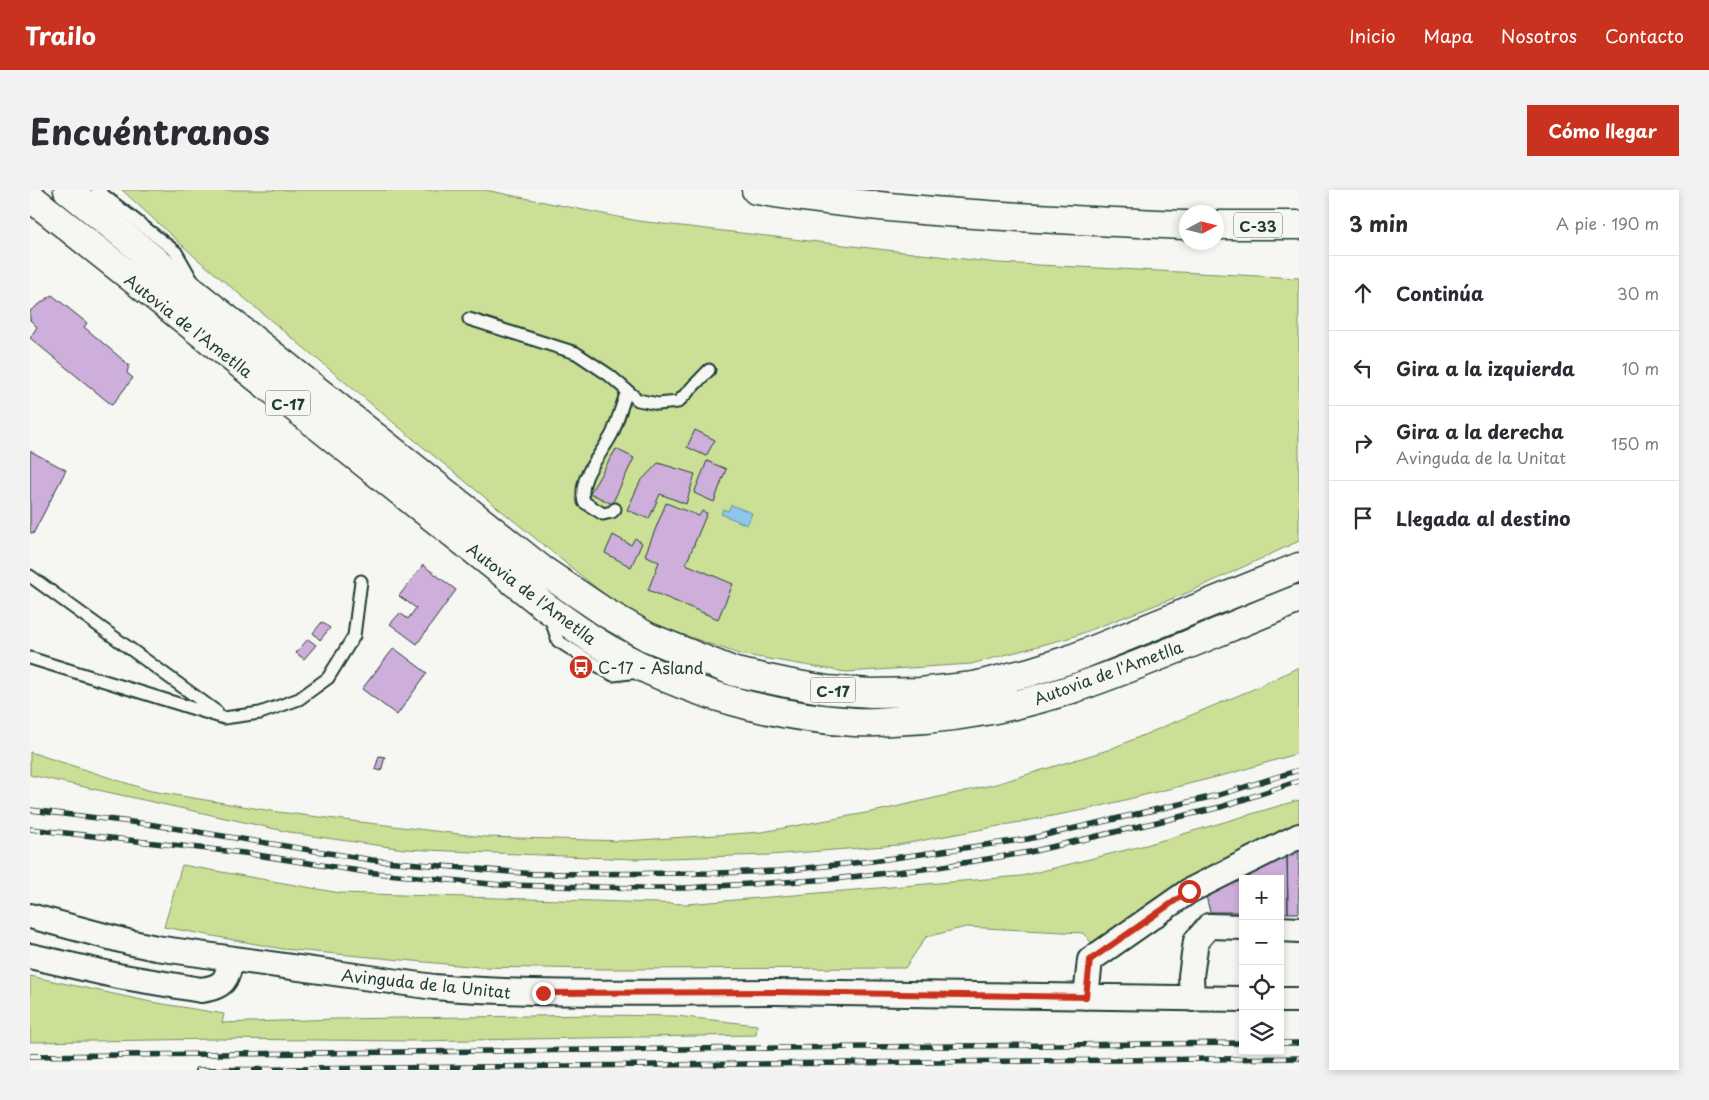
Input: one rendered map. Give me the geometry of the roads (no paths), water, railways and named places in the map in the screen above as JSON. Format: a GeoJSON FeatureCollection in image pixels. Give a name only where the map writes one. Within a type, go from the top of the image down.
{"type":"FeatureCollection","features":[{"type":"Feature","properties":{"kind":"highway","name":"Autovia de l'Ametlla"},"geometry":{"type":"LineString","coordinates":[[68,190],[541,569],[606,613],[648,637],[735,672],[827,690],[871,693],[920,692],[974,686],[1030,672],[1071,659],[1299,567]]}},
{"type":"Feature","properties":{"kind":"highway"},"geometry":{"type":"LineString","coordinates":[[756,190],[886,207],[1056,220],[1179,225]]}},
{"type":"Feature","properties":{"kind":"highway","name":"Autovia de l'Ametlla"},"geometry":{"type":"LineString","coordinates":[[30,197],[547,608],[610,650],[697,690],[793,715],[855,723],[906,721],[964,715],[1010,706],[1070,689],[1125,670],[1299,599]]}},
{"type":"Feature","properties":{"kind":"highway","name":"C-33"},"geometry":{"type":"LineString","coordinates":[[1224,225],[1299,225]]}},
{"type":"Feature","properties":{"kind":"street"},"geometry":{"type":"LineString","coordinates":[[1086,997],[1090,960],[1189,891],[1299,836]]}},
{"type":"Feature","properties":{"kind":"street","name":"Avinguda de la Unitat"},"geometry":{"type":"LineString","coordinates":[[30,916],[128,942],[231,959],[434,987],[478,991],[543,993],[776,992],[1239,999]]}},
{"type":"Feature","properties":{"kind":"street"},"geometry":{"type":"LineString","coordinates":[[1192,999],[1191,976],[1196,941],[1209,926],[1239,927]]}},
{"type":"Feature","properties":{"kind":"street"},"geometry":{"type":"LineString","coordinates":[[1284,929],[1299,930]]}},
{"type":"Feature","properties":{"kind":"street"},"geometry":{"type":"LineString","coordinates":[[30,956],[118,976],[201,990],[221,984],[228,976],[231,959]]}},
{"type":"Feature","properties":{"kind":"street"},"geometry":{"type":"LineString","coordinates":[[1284,1000],[1299,1000]]}},
{"type":"Feature","properties":{"kind":"lane"},"geometry":{"type":"LineString","coordinates":[[97,190],[176,252],[202,299]]}},
{"type":"Feature","properties":{"kind":"lane"},"geometry":{"type":"LineString","coordinates":[[469,319],[576,353],[609,375],[638,400],[658,404],[678,402],[710,370]]}},
{"type":"Feature","properties":{"kind":"lane"},"geometry":{"type":"LineString","coordinates":[[615,509],[612,512],[603,514],[584,502],[582,494],[584,481],[612,433],[627,391]]}},
{"type":"Feature","properties":{"kind":"lane"},"geometry":{"type":"LineString","coordinates":[[30,576],[224,718]]}},
{"type":"Feature","properties":{"kind":"lane"},"geometry":{"type":"LineString","coordinates":[[30,658],[224,718],[260,714],[299,699],[328,678],[354,636],[361,582]]}},
{"type":"Feature","properties":{"kind":"water"},"geometry":{"type":"Polygon","coordinates":[[[731,505],[752,513],[747,525],[721,514],[723,509],[728,511],[731,505]]]}},
{"type":"Feature","properties":{"kind":"railway"},"geometry":{"type":"LineString","coordinates":[[30,810],[148,824],[372,860],[535,874],[717,873],[779,871],[872,861],[1028,839],[1219,795],[1299,770]]}},
{"type":"Feature","properties":{"kind":"railway"},"geometry":{"type":"LineString","coordinates":[[30,829],[244,853],[366,872],[501,885],[685,888],[833,879],[932,868],[1030,852],[1221,807],[1299,781]]}},
{"type":"Feature","properties":{"kind":"railway"},"geometry":{"type":"LineString","coordinates":[[30,1056],[1239,1043]]}},
{"type":"Feature","properties":{"kind":"railway"},"geometry":{"type":"LineString","coordinates":[[1284,1043],[1299,1043]]}},
{"type":"Feature","properties":{"kind":"railway"},"geometry":{"type":"LineString","coordinates":[[197,1070],[1299,1058]]}},
{"type":"Feature","properties":{"kind":"place","name":"C-17 - Asland"},"geometry":{"type":"Point","coordinates":[581,667]}}]}
